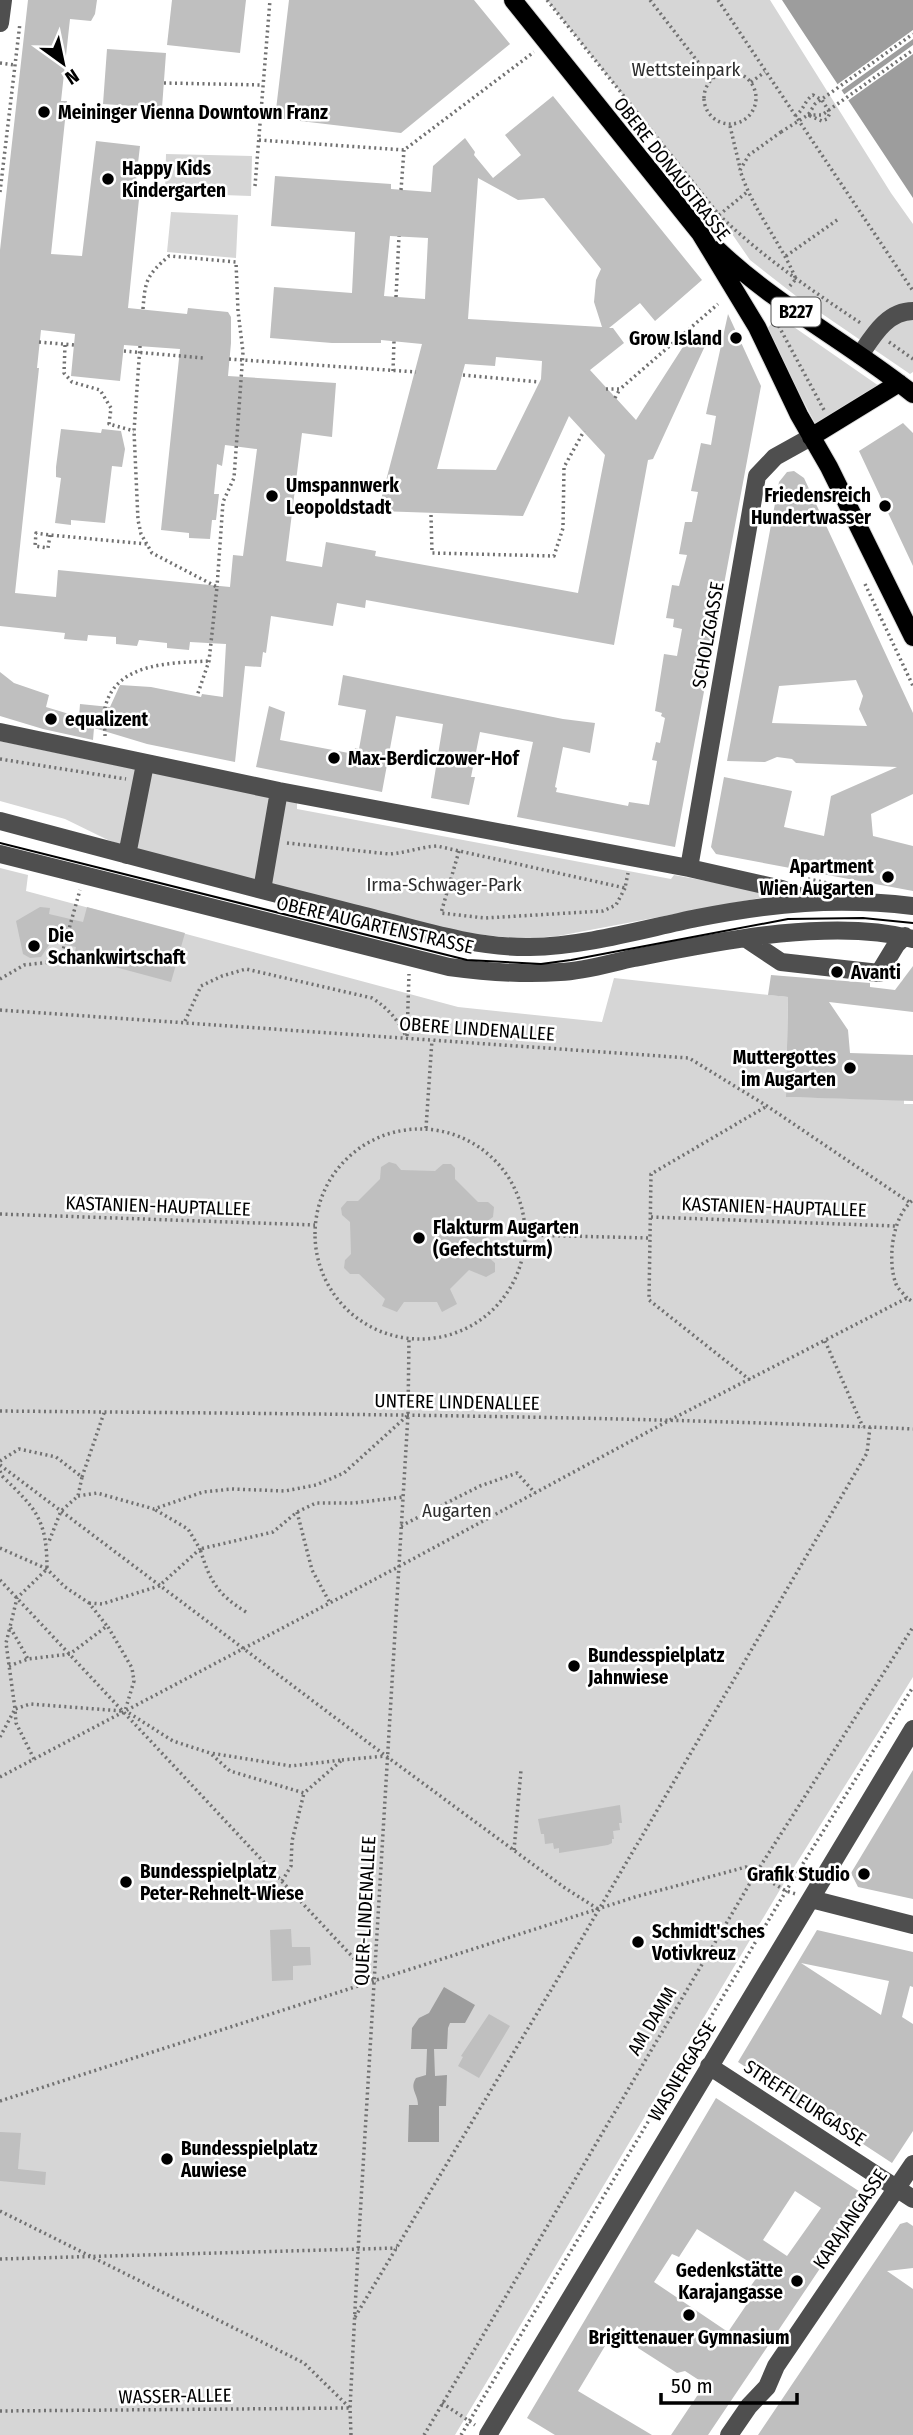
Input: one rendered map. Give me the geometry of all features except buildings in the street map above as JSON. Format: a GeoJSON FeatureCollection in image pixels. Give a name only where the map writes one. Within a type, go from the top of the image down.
{"type":"FeatureCollection","features":[{"type":"Feature","properties":{"kind":"main road","name":"OBERE DONAUSTRASSE"},"geometry":{"type":"LineString","coordinates":[[513,0],[700,233],[757,327],[913,637]]}},
{"type":"Feature","properties":{"kind":"main road","name":"B227"},"geometry":{"type":"LineString","coordinates":[[700,233],[745,276],[906,388]]}},
{"type":"Feature","properties":{"kind":"main road"},"geometry":{"type":"LineString","coordinates":[[811,437],[906,388]]}},
{"type":"Feature","properties":{"kind":"street"},"geometry":{"type":"LineString","coordinates":[[0,23],[3,0]]}},
{"type":"Feature","properties":{"kind":"street"},"geometry":{"type":"LineString","coordinates":[[860,355],[876,333],[896,314],[913,311]]}},
{"type":"Feature","properties":{"kind":"street","name":"SCHOLZGASSE"},"geometry":{"type":"LineString","coordinates":[[689,868],[757,476],[775,457],[811,437]]}},
{"type":"Feature","properties":{"kind":"street","name":"OBERE AUGARTENSTRASSE"},"geometry":{"type":"LineString","coordinates":[[0,732],[279,791],[689,868],[782,888],[812,901]]}},
{"type":"Feature","properties":{"kind":"street"},"geometry":{"type":"LineString","coordinates":[[127,855],[145,764]]}},
{"type":"Feature","properties":{"kind":"street","name":"OBERE AUGARTENSTRASSE"},"geometry":{"type":"LineString","coordinates":[[262,890],[279,791]]}},
{"type":"Feature","properties":{"kind":"street","name":"OBERE AUGARTENSTRASSE"},"geometry":{"type":"LineString","coordinates":[[0,821],[477,944],[530,947],[587,940],[753,908],[812,901],[872,901],[913,906]]}},
{"type":"Feature","properties":{"kind":"street","name":"OBERE AUGARTENSTRASSE"},"geometry":{"type":"LineString","coordinates":[[0,854],[449,967],[505,974],[563,972],[745,938],[827,932],[909,938]]}},
{"type":"Feature","properties":{"kind":"street"},"geometry":{"type":"LineString","coordinates":[[745,938],[781,962],[879,973],[896,945],[909,938]]}},
{"type":"Feature","properties":{"kind":"street","name":"WASNERGASSE"},"geometry":{"type":"LineString","coordinates":[[490,2435],[913,1729]]}},
{"type":"Feature","properties":{"kind":"street"},"geometry":{"type":"LineString","coordinates":[[811,1899],[913,1925]]}},
{"type":"Feature","properties":{"kind":"street","name":"STREFFLEURGASSE"},"geometry":{"type":"LineString","coordinates":[[709,2066],[913,2199]]}},
{"type":"Feature","properties":{"kind":"street","name":"KARAJANGASSE"},"geometry":{"type":"LineString","coordinates":[[729,2435],[749,2406],[767,2387],[776,2366],[913,2164]]}},
{"type":"Feature","properties":{"kind":"path"},"geometry":{"type":"LineString","coordinates":[[255,186],[270,0]]}},
{"type":"Feature","properties":{"kind":"path"},"geometry":{"type":"LineString","coordinates":[[547,0],[719,215],[752,247],[913,359]]}},
{"type":"Feature","properties":{"kind":"path"},"geometry":{"type":"LineString","coordinates":[[650,0],[712,80]]}},
{"type":"Feature","properties":{"kind":"path"},"geometry":{"type":"LineString","coordinates":[[718,0],[913,291]]}},
{"type":"Feature","properties":{"kind":"path"},"geometry":{"type":"LineString","coordinates":[[0,192],[20,17]]}},
{"type":"Feature","properties":{"kind":"path"},"geometry":{"type":"LineString","coordinates":[[740,170],[749,155],[808,115],[815,103],[913,34]]}},
{"type":"Feature","properties":{"kind":"path"},"geometry":{"type":"LineString","coordinates":[[259,140],[404,150],[547,42]]}},
{"type":"Feature","properties":{"kind":"path"},"geometry":{"type":"LineString","coordinates":[[808,115],[822,115],[913,50]]}},
{"type":"Feature","properties":{"kind":"path"},"geometry":{"type":"LineString","coordinates":[[0,63],[15,65]]}},
{"type":"Feature","properties":{"kind":"path"},"geometry":{"type":"LineString","coordinates":[[751,82],[765,72]]}},
{"type":"Feature","properties":{"kind":"path"},"geometry":{"type":"LineString","coordinates":[[735,73],[751,82],[756,93],[756,106],[748,118],[730,126],[717,121],[708,112],[706,90],[712,80],[735,73]]}},
{"type":"Feature","properties":{"kind":"path"},"geometry":{"type":"LineString","coordinates":[[164,83],[263,85]]}},
{"type":"Feature","properties":{"kind":"path"},"geometry":{"type":"LineString","coordinates":[[795,116],[803,111],[806,101],[813,95],[822,100],[831,113],[822,121],[808,115]]}},
{"type":"Feature","properties":{"kind":"path"},"geometry":{"type":"LineString","coordinates":[[730,126],[747,192],[786,256],[796,279]]}},
{"type":"Feature","properties":{"kind":"path"},"geometry":{"type":"LineString","coordinates":[[401,190],[404,150]]}},
{"type":"Feature","properties":{"kind":"path"},"geometry":{"type":"LineString","coordinates":[[719,215],[747,192]]}},
{"type":"Feature","properties":{"kind":"path"},"geometry":{"type":"LineString","coordinates":[[786,256],[840,218]]}},
{"type":"Feature","properties":{"kind":"path"},"geometry":{"type":"LineString","coordinates":[[397,297],[399,236]]}},
{"type":"Feature","properties":{"kind":"path"},"geometry":{"type":"LineString","coordinates":[[143,309],[144,285],[154,270],[170,256],[236,262],[242,361],[234,478],[223,502],[209,661],[197,696]]}},
{"type":"Feature","properties":{"kind":"path"},"geometry":{"type":"LineString","coordinates":[[615,398],[620,389],[718,304]]}},
{"type":"Feature","properties":{"kind":"path"},"geometry":{"type":"LineString","coordinates":[[773,319],[779,323],[824,408],[811,437]]}},
{"type":"Feature","properties":{"kind":"path"},"geometry":{"type":"LineString","coordinates":[[393,371],[394,341]]}},
{"type":"Feature","properties":{"kind":"path"},"geometry":{"type":"LineString","coordinates":[[39,342],[74,345]]}},
{"type":"Feature","properties":{"kind":"path"},"geometry":{"type":"LineString","coordinates":[[65,345],[64,373],[72,382],[100,390],[111,408],[110,424],[134,431]]}},
{"type":"Feature","properties":{"kind":"path"},"geometry":{"type":"LineString","coordinates":[[140,346],[134,431],[138,520],[152,553],[216,587]]}},
{"type":"Feature","properties":{"kind":"path"},"geometry":{"type":"LineString","coordinates":[[124,351],[203,358]]}},
{"type":"Feature","properties":{"kind":"path"},"geometry":{"type":"LineString","coordinates":[[229,359],[416,372]]}},
{"type":"Feature","properties":{"kind":"path"},"geometry":{"type":"LineString","coordinates":[[463,375],[539,382]]}},
{"type":"Feature","properties":{"kind":"path"},"geometry":{"type":"LineString","coordinates":[[606,389],[620,389]]}},
{"type":"Feature","properties":{"kind":"path"},"geometry":{"type":"LineString","coordinates":[[431,515],[432,553],[554,556],[563,528],[564,467],[584,431]]}},
{"type":"Feature","properties":{"kind":"path"},"geometry":{"type":"LineString","coordinates":[[50,535],[48,548],[35,546],[36,533],[147,544]]}},
{"type":"Feature","properties":{"kind":"path"},"geometry":{"type":"LineString","coordinates":[[104,755],[105,708],[112,691],[124,677],[135,671],[209,661]]}},
{"type":"Feature","properties":{"kind":"path"},"geometry":{"type":"LineString","coordinates":[[271,841],[389,854],[424,846],[459,851],[625,888],[632,857]]}},
{"type":"Feature","properties":{"kind":"path","name":"OBERE AUGARTENSTRASSE"},"geometry":{"type":"LineString","coordinates":[[459,851],[441,913],[485,918],[603,911],[616,905],[625,888]]}},
{"type":"Feature","properties":{"kind":"path"},"geometry":{"type":"LineString","coordinates":[[0,979],[24,965],[60,961],[81,885]]}},
{"type":"Feature","properties":{"kind":"path"},"geometry":{"type":"LineString","coordinates":[[185,1021],[201,986],[246,969],[372,998],[386,1007],[407,1038]]}},
{"type":"Feature","properties":{"kind":"path"},"geometry":{"type":"LineString","coordinates":[[407,1038],[409,972]]}},
{"type":"Feature","properties":{"kind":"path","name":"OBERE LINDENALLEE"},"geometry":{"type":"LineString","coordinates":[[0,1010],[690,1058],[911,1201]]}},
{"type":"Feature","properties":{"kind":"path"},"geometry":{"type":"LineString","coordinates":[[426,1129],[432,1040]]}},
{"type":"Feature","properties":{"kind":"path"},"geometry":{"type":"LineString","coordinates":[[750,1380],[649,1300],[651,1174],[767,1106]]}},
{"type":"Feature","properties":{"kind":"path"},"geometry":{"type":"LineString","coordinates":[[426,1129],[463,1138],[494,1158],[516,1190],[523,1213],[525,1235],[523,1256],[514,1279],[496,1306],[484,1317],[443,1336],[409,1338],[373,1328],[357,1318],[334,1295],[317,1258],[315,1225],[317,1208],[326,1186],[336,1170],[353,1153],[374,1139],[397,1131],[426,1129]]}},
{"type":"Feature","properties":{"kind":"path"},"geometry":{"type":"LineString","coordinates":[[911,1201],[895,1226],[892,1243],[897,1285],[913,1302]]}},
{"type":"Feature","properties":{"kind":"path","name":"KASTANIEN-HAUPTALLEE"},"geometry":{"type":"LineString","coordinates":[[0,1214],[315,1225]]}},
{"type":"Feature","properties":{"kind":"path","name":"KASTANIEN-HAUPTALLEE"},"geometry":{"type":"LineString","coordinates":[[651,1217],[895,1226]]}},
{"type":"Feature","properties":{"kind":"path"},"geometry":{"type":"LineString","coordinates":[[525,1235],[650,1238]]}},
{"type":"Feature","properties":{"kind":"path"},"geometry":{"type":"LineString","coordinates":[[1,1775],[398,1567],[668,1421],[907,1298]]}},
{"type":"Feature","properties":{"kind":"path","name":"QUER-LINDENALLEE"},"geometry":{"type":"LineString","coordinates":[[351,2435],[354,2318],[408,1415],[409,1338]]}},
{"type":"Feature","properties":{"kind":"path"},"geometry":{"type":"LineString","coordinates":[[825,1341],[863,1427]]}},
{"type":"Feature","properties":{"kind":"path","name":"UNTERE LINDENALLEE"},"geometry":{"type":"LineString","coordinates":[[0,1411],[408,1415],[913,1429]]}},
{"type":"Feature","properties":{"kind":"path"},"geometry":{"type":"LineString","coordinates":[[78,1496],[104,1412]]}},
{"type":"Feature","properties":{"kind":"path"},"geometry":{"type":"LineString","coordinates":[[154,1509],[203,1492],[232,1489],[285,1491],[316,1485],[344,1473],[408,1415]]}},
{"type":"Feature","properties":{"kind":"path"},"geometry":{"type":"LineString","coordinates":[[354,2318],[867,1453],[870,1427]]}},
{"type":"Feature","properties":{"kind":"path"},"geometry":{"type":"LineString","coordinates":[[82,1477],[57,1457],[19,1449],[0,1463],[386,1756],[598,1909]]}},
{"type":"Feature","properties":{"kind":"path"},"geometry":{"type":"LineString","coordinates":[[0,1471],[31,1504],[41,1520],[47,1546],[47,1569],[18,1598],[6,1643],[16,1723],[34,1759]]}},
{"type":"Feature","properties":{"kind":"path"},"geometry":{"type":"LineString","coordinates":[[401,1526],[480,1486],[517,1472],[535,1493]]}},
{"type":"Feature","properties":{"kind":"path"},"geometry":{"type":"LineString","coordinates":[[47,1546],[61,1511],[78,1496],[97,1493],[154,1509],[188,1529],[200,1549],[210,1580],[227,1600],[246,1612]]}},
{"type":"Feature","properties":{"kind":"path"},"geometry":{"type":"LineString","coordinates":[[89,1603],[102,1604],[159,1586],[200,1549],[273,1532],[298,1512],[316,1503],[354,1503],[403,1497]]}},
{"type":"Feature","properties":{"kind":"path"},"geometry":{"type":"LineString","coordinates":[[298,1512],[312,1570],[330,1603]]}},
{"type":"Feature","properties":{"kind":"path"},"geometry":{"type":"LineString","coordinates":[[0,1548],[47,1569],[65,1587],[89,1603],[107,1626],[132,1668],[134,1681],[124,1711]]}},
{"type":"Feature","properties":{"kind":"path"},"geometry":{"type":"LineString","coordinates":[[0,1580],[376,1982]]}},
{"type":"Feature","properties":{"kind":"path"},"geometry":{"type":"LineString","coordinates":[[9,1666],[28,1659],[70,1654],[107,1626]]}},
{"type":"Feature","properties":{"kind":"path"},"geometry":{"type":"LineString","coordinates":[[10,1627],[28,1659]]}},
{"type":"Feature","properties":{"kind":"path","name":"AM DAMM"},"geometry":{"type":"LineString","coordinates":[[424,2435],[756,1873],[913,1627]]}},
{"type":"Feature","properties":{"kind":"path"},"geometry":{"type":"LineString","coordinates":[[461,2435],[786,1891],[913,1687]]}},
{"type":"Feature","properties":{"kind":"path"},"geometry":{"type":"LineString","coordinates":[[0,1737],[15,1709],[30,1704],[124,1711],[173,1741],[210,1753],[291,1766],[386,1756]]}},
{"type":"Feature","properties":{"kind":"path"},"geometry":{"type":"LineString","coordinates":[[210,1753],[230,1771],[304,1793]]}},
{"type":"Feature","properties":{"kind":"path"},"geometry":{"type":"LineString","coordinates":[[282,1881],[292,1866],[292,1841],[304,1793],[342,1760]]}},
{"type":"Feature","properties":{"kind":"path"},"geometry":{"type":"LineString","coordinates":[[514,1850],[521,1770]]}},
{"type":"Feature","properties":{"kind":"path"},"geometry":{"type":"LineString","coordinates":[[0,2101],[635,1897],[746,1867],[786,1891]]}},
{"type":"Feature","properties":{"kind":"path"},"geometry":{"type":"LineString","coordinates":[[0,2211],[304,2363],[350,2408]]}},
{"type":"Feature","properties":{"kind":"path"},"geometry":{"type":"LineString","coordinates":[[0,2259],[397,2248]]}},
{"type":"Feature","properties":{"kind":"path"},"geometry":{"type":"LineString","coordinates":[[442,2403],[469,2421]]}},
{"type":"Feature","properties":{"kind":"path","name":"WASSER-ALLEE"},"geometry":{"type":"LineString","coordinates":[[0,2412],[350,2408]]}},
{"type":"Feature","properties":{"kind":"green space","name":"Wettsteinpark"},"geometry":{"type":"Polygon","coordinates":[[[547,0],[770,0],[913,224],[913,372],[910,374],[796,296],[750,260],[719,215],[547,0]]]}},
{"type":"Feature","properties":{"kind":"green space"},"geometry":{"type":"Polygon","coordinates":[[[166,154],[252,156],[251,196],[165,193],[166,154]]]}},
{"type":"Feature","properties":{"kind":"green space"},"geometry":{"type":"Polygon","coordinates":[[[171,212],[238,215],[236,258],[167,252],[171,212]]]}},
{"type":"Feature","properties":{"kind":"green space"},"geometry":{"type":"Polygon","coordinates":[[[778,316],[879,386],[817,427],[766,330],[778,316]]]}},
{"type":"Feature","properties":{"kind":"green space","name":"Irma-Schwager-Park"},"geometry":{"type":"Polygon","coordinates":[[[0,741],[297,803],[297,809],[671,879],[674,875],[771,893],[771,896],[558,936],[520,939],[442,930],[152,856],[108,840],[65,819],[0,801],[0,741]]]}},
{"type":"Feature","properties":{"kind":"green space","name":"Augarten"},"geometry":{"type":"Polygon","coordinates":[[[0,868],[28,875],[26,891],[458,1007],[602,1022],[614,978],[788,997],[786,1097],[904,1100],[904,1104],[913,1104],[913,1677],[781,1888],[455,2435],[0,2435],[0,868]]]}},
{"type":"Feature","properties":{"kind":"shaded area"},"geometry":{"type":"Polygon","coordinates":[[[782,0],[913,0],[913,198],[797,23],[782,0]]]}},
{"type":"Feature","properties":{"kind":"shaded area"},"geometry":{"type":"Polygon","coordinates":[[[444,1987],[475,2005],[465,2023],[450,2023],[447,2049],[434,2049],[435,2076],[447,2075],[446,2106],[439,2106],[439,2142],[408,2142],[409,2105],[418,2105],[413,2085],[416,2078],[426,2075],[427,2049],[411,2049],[412,2028],[419,2018],[429,2013],[444,1987]]]}},
{"type":"Feature","properties":{"kind":"pier"},"geometry":{"type":"Polygon","coordinates":[[[913,30],[913,39],[839,92],[835,86],[913,30]]]}},
{"type":"Feature","properties":{"kind":"pier"},"geometry":{"type":"Polygon","coordinates":[[[913,45],[913,54],[846,102],[842,96],[913,45]]]}},
{"type":"Feature","properties":{"kind":"tram line"},"geometry":{"type":"LineString","coordinates":[[0,843],[467,960],[541,964],[788,919],[863,918],[913,923]]}},
{"type":"Feature","properties":{"kind":"place","name":"Meininger Vienna Downtown Franz"},"geometry":{"type":"Point","coordinates":[44,112]}},
{"type":"Feature","properties":{"kind":"place","name":"Happy Kids Kindergarten"},"geometry":{"type":"Point","coordinates":[108,179]}},
{"type":"Feature","properties":{"kind":"place","name":"Grow Island"},"geometry":{"type":"Point","coordinates":[736,338]}},
{"type":"Feature","properties":{"kind":"place","name":"Umspannwerk Leopoldstadt"},"geometry":{"type":"Point","coordinates":[272,496]}},
{"type":"Feature","properties":{"kind":"place","name":"Friedensreich Hundertwasser"},"geometry":{"type":"Point","coordinates":[885,506]}},
{"type":"Feature","properties":{"kind":"place","name":"equalizent"},"geometry":{"type":"Point","coordinates":[51,719]}},
{"type":"Feature","properties":{"kind":"place","name":"Max-Berdiczower-Hof"},"geometry":{"type":"Point","coordinates":[334,758]}},
{"type":"Feature","properties":{"kind":"place","name":"Apartment Wien Augarten"},"geometry":{"type":"Point","coordinates":[888,877]}},
{"type":"Feature","properties":{"kind":"place","name":"Die Schankwirtschaft"},"geometry":{"type":"Point","coordinates":[34,946]}},
{"type":"Feature","properties":{"kind":"place","name":"Avanti"},"geometry":{"type":"Point","coordinates":[837,972]}},
{"type":"Feature","properties":{"kind":"place","name":"Muttergottes im Augarten"},"geometry":{"type":"Point","coordinates":[850,1068]}},
{"type":"Feature","properties":{"kind":"place","name":"Flakturm Augarten (Gefechtsturm)"},"geometry":{"type":"Point","coordinates":[419,1238]}},
{"type":"Feature","properties":{"kind":"place","name":"Bundesspielplatz Jahnwiese"},"geometry":{"type":"Point","coordinates":[574,1666]}},
{"type":"Feature","properties":{"kind":"place","name":"Grafik Studio"},"geometry":{"type":"Point","coordinates":[864,1874]}},
{"type":"Feature","properties":{"kind":"place","name":"Bundesspielplatz Peter-Rehnelt-Wiese"},"geometry":{"type":"Point","coordinates":[126,1882]}},
{"type":"Feature","properties":{"kind":"place","name":"Schmidt'sches Votivkreuz"},"geometry":{"type":"Point","coordinates":[638,1942]}},
{"type":"Feature","properties":{"kind":"place","name":"Bundesspielplatz Auwiese"},"geometry":{"type":"Point","coordinates":[167,2159]}},
{"type":"Feature","properties":{"kind":"place","name":"Gedenkstätte Karajangasse"},"geometry":{"type":"Point","coordinates":[797,2281]}},
{"type":"Feature","properties":{"kind":"place","name":"Brigittenauer Gymnasium"},"geometry":{"type":"Point","coordinates":[689,2315]}}]}
